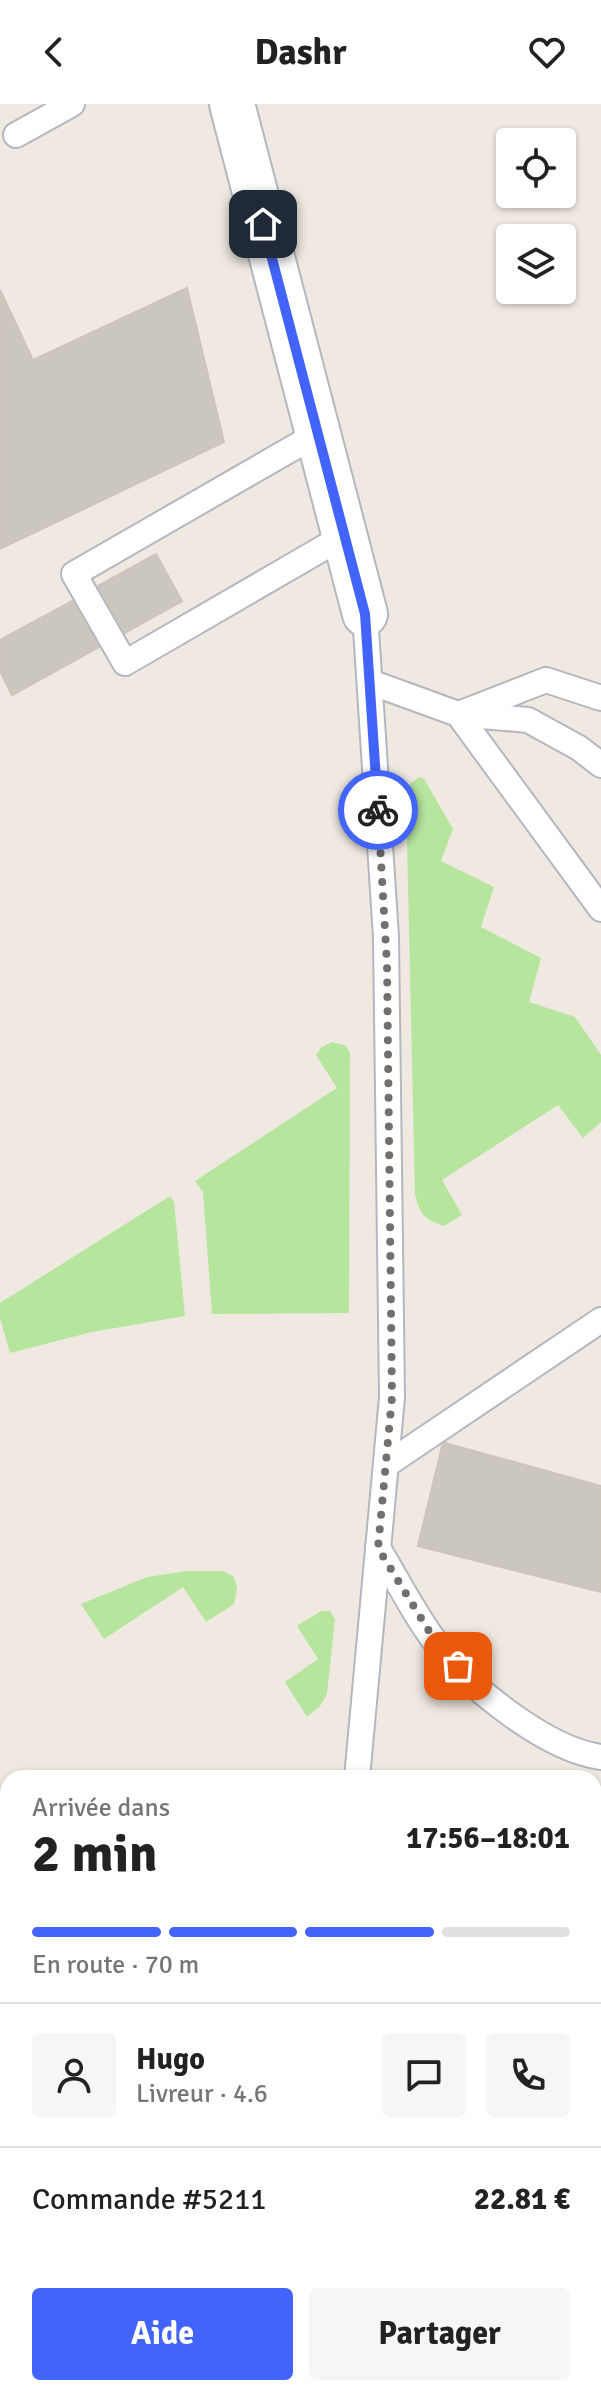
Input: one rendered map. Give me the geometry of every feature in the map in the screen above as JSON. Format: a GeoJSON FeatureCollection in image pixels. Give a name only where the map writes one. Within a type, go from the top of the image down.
{"type":"FeatureCollection","features":[{"type":"Feature","properties":{"kind":"street"},"geometry":{"type":"LineString","coordinates":[[232,104],[365,614]]}},
{"type":"Feature","properties":{"kind":"lane"},"geometry":{"type":"LineString","coordinates":[[16,135],[72,104]]}},
{"type":"Feature","properties":{"kind":"lane"},"geometry":{"type":"LineString","coordinates":[[319,433],[74,574],[125,663],[344,536]]}},
{"type":"Feature","properties":{"kind":"lane"},"geometry":{"type":"LineString","coordinates":[[358,1770],[392,1397],[387,992],[365,614]]}},
{"type":"Feature","properties":{"kind":"lane"},"geometry":{"type":"LineString","coordinates":[[458,714],[546,680],[601,698]]}},
{"type":"Feature","properties":{"kind":"lane"},"geometry":{"type":"LineString","coordinates":[[370,682],[458,714],[528,720],[579,748],[601,765]]}},
{"type":"Feature","properties":{"kind":"lane"},"geometry":{"type":"LineString","coordinates":[[458,714],[601,909]]}},
{"type":"Feature","properties":{"kind":"lane"},"geometry":{"type":"LineString","coordinates":[[386,1465],[601,1320]]}},
{"type":"Feature","properties":{"kind":"lane"},"geometry":{"type":"LineString","coordinates":[[378,1548],[440,1649],[492,1700],[551,1740],[601,1757]]}},
{"type":"Feature","properties":{"kind":"green space"},"geometry":{"type":"Polygon","coordinates":[[[419,777],[424,779],[453,829],[441,861],[494,887],[481,927],[541,958],[529,1002],[575,1017],[601,1055],[601,1122],[583,1138],[558,1105],[442,1180],[462,1215],[444,1226],[424,1215],[415,1194],[406,796],[408,786],[419,777]]]}},
{"type":"Feature","properties":{"kind":"green space"},"geometry":{"type":"Polygon","coordinates":[[[332,1042],[346,1046],[350,1053],[349,1313],[212,1314],[203,1192],[195,1181],[337,1088],[316,1055],[322,1047],[332,1042]]]}},
{"type":"Feature","properties":{"kind":"green space"},"geometry":{"type":"Polygon","coordinates":[[[170,1196],[174,1202],[185,1316],[92,1332],[10,1353],[0,1318],[0,1303],[170,1196]]]}},
{"type":"Feature","properties":{"kind":"green space"},"geometry":{"type":"Polygon","coordinates":[[[187,1571],[223,1571],[234,1577],[237,1588],[234,1604],[206,1622],[183,1587],[104,1639],[81,1604],[147,1577],[187,1571]]]}},
{"type":"Feature","properties":{"kind":"green space"},"geometry":{"type":"Polygon","coordinates":[[[321,1611],[330,1611],[335,1619],[327,1694],[320,1706],[307,1717],[285,1682],[318,1659],[297,1626],[321,1611]]]}},
{"type":"Feature","properties":{"kind":"building"},"geometry":{"type":"Polygon","coordinates":[[[187,288],[224,442],[0,549],[0,290],[33,360],[187,288]]]}},
{"type":"Feature","properties":{"kind":"building"},"geometry":{"type":"Polygon","coordinates":[[[156,554],[182,601],[125,633],[98,586],[156,554]]]}},
{"type":"Feature","properties":{"kind":"building"},"geometry":{"type":"Polygon","coordinates":[[[72,601],[99,647],[12,695],[0,671],[0,640],[72,601]]]}},
{"type":"Feature","properties":{"kind":"building"},"geometry":{"type":"Polygon","coordinates":[[[445,1443],[601,1486],[601,1592],[418,1546],[445,1443]]]}},
{"type":"Feature","properties":{"kind":"way so far"},"geometry":{"type":"LineString","coordinates":[[378,810],[387,964],[392,1397],[378,1548],[440,1649],[458,1666]]}},
{"type":"Feature","properties":{"kind":"route"},"geometry":{"type":"LineString","coordinates":[[263,224],[365,614],[378,810]]}}]}
